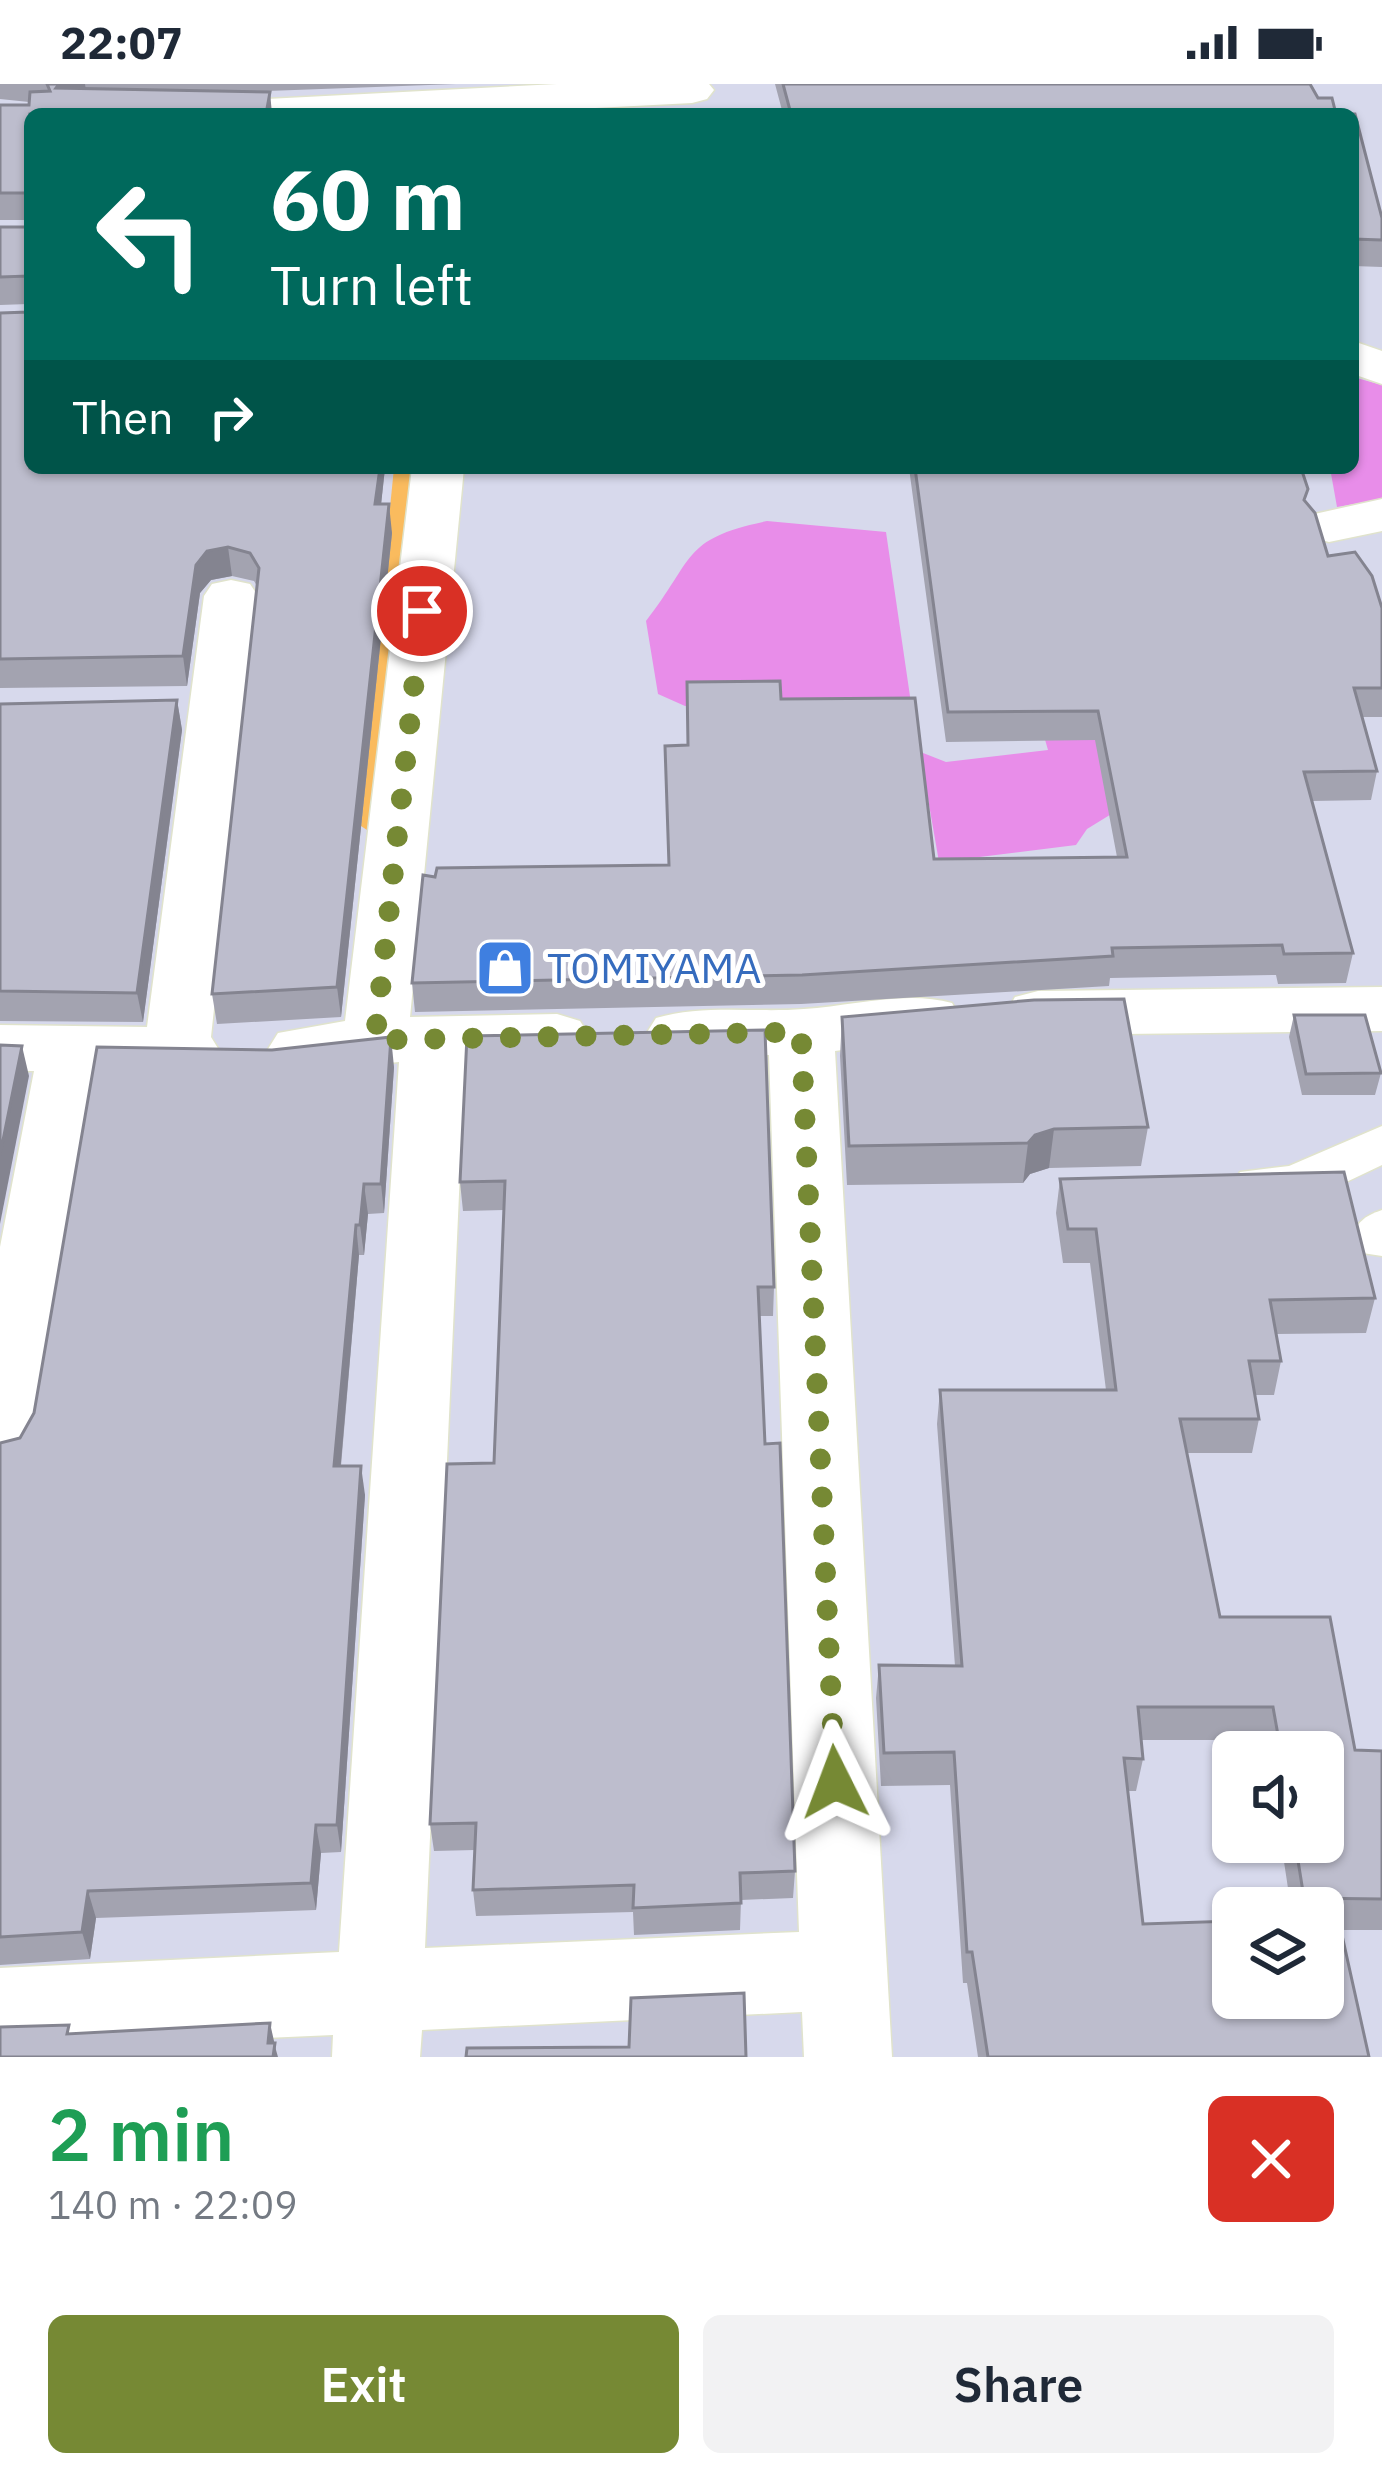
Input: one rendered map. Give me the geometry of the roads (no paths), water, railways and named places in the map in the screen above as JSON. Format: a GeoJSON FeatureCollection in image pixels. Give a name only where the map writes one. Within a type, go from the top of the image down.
{"type":"FeatureCollection","features":[{"type":"Feature","properties":{"kind":"street"},"geometry":{"type":"LineString","coordinates":[[333,108],[692,90]]}},
{"type":"Feature","properties":{"kind":"street"},"geometry":{"type":"LineString","coordinates":[[377,2025],[404,1040],[438,474]]}},
{"type":"Feature","properties":{"kind":"street"},"geometry":{"type":"LineString","coordinates":[[1329,526],[1382,515]]}},
{"type":"Feature","properties":{"kind":"street"},"geometry":{"type":"LineString","coordinates":[[177,1050],[196,707],[231,596]]}},
{"type":"Feature","properties":{"kind":"street"},"geometry":{"type":"LineString","coordinates":[[0,1048],[276,1052],[404,1040],[801,1032],[1029,1013],[1382,1010]]}},
{"type":"Feature","properties":{"kind":"street"},"geometry":{"type":"LineString","coordinates":[[801,1032],[848,2057]]}},
{"type":"Feature","properties":{"kind":"street"},"geometry":{"type":"LineString","coordinates":[[0,1442],[71,1047]]}},
{"type":"Feature","properties":{"kind":"street"},"geometry":{"type":"LineString","coordinates":[[0,2009],[377,2025],[844,1970]]}},
{"type":"Feature","properties":{"kind":"lane"},"geometry":{"type":"LineString","coordinates":[[1206,1186],[1295,1184],[1382,1144]]}},
{"type":"Feature","properties":{"kind":"waterway"},"geometry":{"type":"LineString","coordinates":[[370,824],[404,474]]}},
{"type":"Feature","properties":{"kind":"place","name":"TOMIYAMA"},"geometry":{"type":"Point","coordinates":[505,968]}}]}
